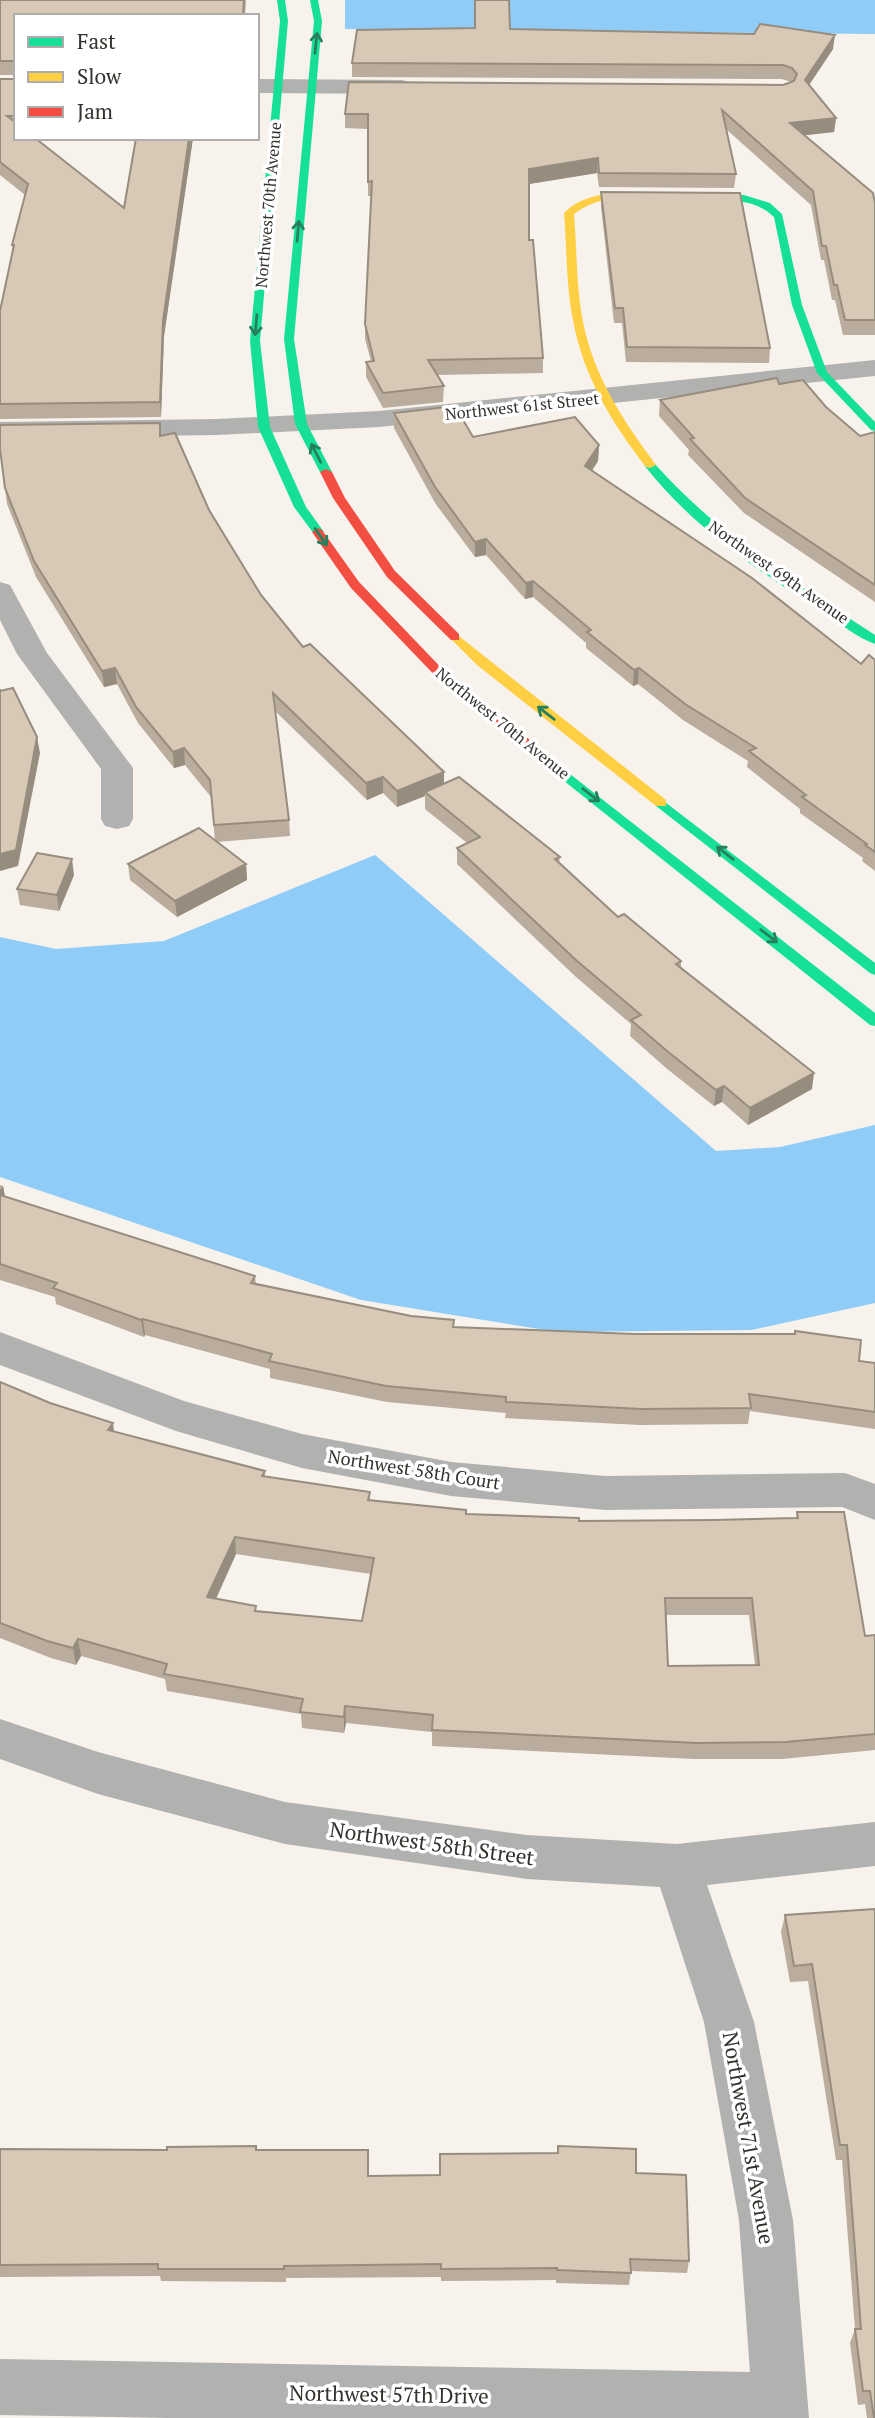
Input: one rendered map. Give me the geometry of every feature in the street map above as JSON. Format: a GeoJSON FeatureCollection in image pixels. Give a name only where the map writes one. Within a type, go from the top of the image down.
{"type":"FeatureCollection","features":[{"type":"Feature","properties":{"kind":"street","name":"Northwest 70th Avenue"},"geometry":{"type":"LineString","coordinates":[[281,0],[284,21],[268,86],[255,341],[264,427],[300,507],[355,585],[449,682],[875,1021]]}},
{"type":"Feature","properties":{"kind":"street","name":"Northwest 70th Avenue"},"geometry":{"type":"LineString","coordinates":[[314,0],[318,21],[289,339],[301,424],[339,498],[391,574],[481,662],[875,970]]}},
{"type":"Feature","properties":{"kind":"street"},"geometry":{"type":"LineString","coordinates":[[268,86],[422,87]]}},
{"type":"Feature","properties":{"kind":"street","name":"Northwest 69th Avenue"},"geometry":{"type":"LineString","coordinates":[[822,373],[797,305],[779,216],[767,205],[744,198],[603,196],[579,203],[569,213],[581,335],[602,397],[643,459],[704,519],[770,570],[875,640]]}},
{"type":"Feature","properties":{"kind":"street","name":"Northwest 61st Street"},"geometry":{"type":"LineString","coordinates":[[0,430],[264,427],[434,415],[875,368]]}},
{"type":"Feature","properties":{"kind":"street"},"geometry":{"type":"LineString","coordinates":[[822,373],[875,428]]}},
{"type":"Feature","properties":{"kind":"street"},"geometry":{"type":"LineString","coordinates":[[0,591],[32,654],[88,733],[117,768],[117,819]]}},
{"type":"Feature","properties":{"kind":"street","name":"Northwest 58th Court"},"geometry":{"type":"LineString","coordinates":[[0,1348],[176,1415],[302,1451],[451,1479],[605,1493],[860,1497]]}},
{"type":"Feature","properties":{"kind":"street","name":"Northwest 58th Street"},"geometry":{"type":"LineString","coordinates":[[0,1739],[98,1773],[285,1823],[527,1857],[677,1866],[875,1844]]}},
{"type":"Feature","properties":{"kind":"street","name":"Northwest 71st Avenue"},"geometry":{"type":"LineString","coordinates":[[677,1866],[729,2022],[766,2220],[780,2409]]}},
{"type":"Feature","properties":{"kind":"street","name":"Northwest 57th Drive"},"geometry":{"type":"LineString","coordinates":[[0,2387],[780,2409]]}},
{"type":"Feature","properties":{"kind":"water"},"geometry":{"type":"Polygon","coordinates":[[[345,0],[875,0],[875,34],[345,29],[345,0]]]}},
{"type":"Feature","properties":{"kind":"water"},"geometry":{"type":"Polygon","coordinates":[[[375,855],[716,1151],[780,1147],[875,1125],[875,1303],[752,1330],[558,1332],[361,1300],[0,1177],[0,937],[56,949],[164,941],[375,855]]]}},
{"type":"Feature","properties":{"kind":"building"},"geometry":{"type":"Polygon","coordinates":[[[0,0],[244,0],[243,14],[14,14],[14,61],[0,61],[0,0]]]}},
{"type":"Feature","properties":{"kind":"building"},"geometry":{"type":"Polygon","coordinates":[[[475,0],[509,0],[510,29],[754,34],[760,24],[835,35],[805,80],[836,118],[790,123],[873,193],[875,320],[845,320],[826,246],[822,246],[813,191],[722,110],[736,174],[599,173],[598,158],[529,169],[529,240],[533,240],[543,358],[428,360],[444,386],[383,393],[366,362],[374,361],[365,324],[372,181],[368,182],[368,114],[345,114],[349,82],[783,85],[794,81],[797,74],[792,68],[783,65],[352,63],[357,30],[475,28],[475,0]]]}},
{"type":"Feature","properties":{"kind":"building"},"geometry":{"type":"Polygon","coordinates":[[[0,79],[14,79],[14,116],[7,116],[14,121],[14,140],[38,140],[124,208],[136,140],[189,140],[163,321],[160,402],[0,404],[0,311],[12,245],[28,184],[0,162],[0,79]]]}},
{"type":"Feature","properties":{"kind":"building"},"geometry":{"type":"Polygon","coordinates":[[[601,192],[740,193],[770,348],[627,347],[623,308],[615,308],[601,192]]]}},
{"type":"Feature","properties":{"kind":"building"},"geometry":{"type":"Polygon","coordinates":[[[777,378],[779,384],[803,380],[826,407],[860,436],[875,432],[875,585],[745,498],[690,439],[694,438],[660,400],[777,378]]]}},
{"type":"Feature","properties":{"kind":"building"},"geometry":{"type":"Polygon","coordinates":[[[455,406],[473,437],[575,417],[599,445],[585,466],[752,578],[861,664],[869,655],[875,660],[875,852],[802,797],[806,795],[749,751],[756,748],[685,704],[639,668],[634,670],[587,632],[591,630],[533,581],[526,583],[486,539],[475,542],[435,487],[394,413],[455,406]]]}},
{"type":"Feature","properties":{"kind":"building"},"geometry":{"type":"Polygon","coordinates":[[[160,423],[160,436],[175,433],[209,510],[261,595],[303,647],[310,644],[444,772],[397,791],[383,777],[366,783],[273,693],[289,820],[214,825],[210,780],[184,748],[173,752],[136,707],[115,668],[102,671],[34,561],[5,488],[0,425],[160,423]]]}},
{"type":"Feature","properties":{"kind":"building"},"geometry":{"type":"Polygon","coordinates":[[[13,688],[37,737],[16,850],[0,854],[0,691],[13,688]]]}},
{"type":"Feature","properties":{"kind":"building"},"geometry":{"type":"Polygon","coordinates":[[[459,777],[560,857],[555,859],[618,917],[624,914],[681,961],[676,964],[814,1073],[750,1108],[724,1086],[716,1090],[667,1051],[631,1020],[641,1015],[577,961],[457,848],[480,837],[425,792],[459,777]]]}},
{"type":"Feature","properties":{"kind":"building"},"geometry":{"type":"Polygon","coordinates":[[[199,828],[246,864],[175,901],[128,864],[199,828]]]}},
{"type":"Feature","properties":{"kind":"building"},"geometry":{"type":"Polygon","coordinates":[[[37,853],[72,859],[57,895],[17,889],[37,853]]]}},
{"type":"Feature","properties":{"kind":"building"},"geometry":{"type":"Polygon","coordinates":[[[0,1195],[255,1276],[251,1283],[411,1316],[454,1320],[453,1327],[635,1334],[795,1334],[795,1331],[861,1340],[859,1361],[875,1363],[875,1412],[749,1394],[751,1408],[641,1409],[506,1402],[506,1397],[386,1386],[269,1361],[272,1354],[141,1320],[53,1288],[57,1283],[0,1264],[0,1195]]]}},
{"type":"Feature","properties":{"kind":"building"},"geometry":{"type":"Polygon","coordinates":[[[0,1382],[50,1403],[113,1423],[108,1430],[265,1471],[262,1476],[370,1492],[368,1500],[466,1510],[466,1514],[579,1518],[579,1521],[798,1518],[797,1512],[844,1512],[865,1636],[875,1635],[875,1734],[785,1742],[697,1743],[432,1730],[433,1715],[345,1706],[344,1717],[300,1712],[303,1699],[164,1674],[167,1664],[78,1639],[73,1648],[0,1623],[0,1382]],[[235,1537],[207,1597],[256,1606],[255,1611],[362,1621],[374,1558],[235,1537]],[[665,1598],[668,1666],[759,1665],[752,1598],[665,1598]]]}},
{"type":"Feature","properties":{"kind":"building"},"geometry":{"type":"Polygon","coordinates":[[[875,1909],[874,2418],[870,2391],[863,2391],[855,2329],[861,2329],[847,2145],[840,2145],[812,1964],[794,1966],[785,1915],[875,1909]]]}},
{"type":"Feature","properties":{"kind":"building"},"geometry":{"type":"Polygon","coordinates":[[[256,2146],[256,2150],[368,2150],[368,2176],[440,2175],[440,2154],[558,2153],[558,2146],[636,2149],[636,2173],[686,2175],[689,2261],[630,2259],[631,2273],[557,2268],[441,2269],[441,2264],[284,2266],[284,2269],[158,2269],[158,2264],[0,2265],[0,2149],[167,2150],[167,2147],[256,2146]]]}},
{"type":"Feature","properties":{"kind":"traffic: fast"},"geometry":{"type":"LineString","coordinates":[[281,0],[284,21],[255,341],[264,427],[300,507],[318,532]]}},
{"type":"Feature","properties":{"kind":"traffic: fast"},"geometry":{"type":"LineString","coordinates":[[314,0],[318,21],[289,339],[301,424],[326,472]]}},
{"type":"Feature","properties":{"kind":"traffic: fast"},"geometry":{"type":"LineString","coordinates":[[689,197],[744,198],[767,205],[779,216],[797,305],[822,373],[875,428]]}},
{"type":"Feature","properties":{"kind":"traffic: fast"},"geometry":{"type":"LineString","coordinates":[[650,465],[673,492],[699,516],[755,561],[875,640]]}},
{"type":"Feature","properties":{"kind":"traffic: fast"},"geometry":{"type":"LineString","coordinates":[[524,742],[875,1021]]}},
{"type":"Feature","properties":{"kind":"traffic: fast"},"geometry":{"type":"LineString","coordinates":[[661,803],[875,970]]}},
{"type":"Feature","properties":{"kind":"traffic: slow"},"geometry":{"type":"LineString","coordinates":[[650,465],[605,398],[589,361],[576,308],[569,213],[593,199],[609,196],[689,197]]}},
{"type":"Feature","properties":{"kind":"traffic: slow"},"geometry":{"type":"LineString","coordinates":[[455,637],[481,662],[661,803]]}},
{"type":"Feature","properties":{"kind":"traffic: jam"},"geometry":{"type":"LineString","coordinates":[[326,472],[339,498],[391,574],[455,637]]}},
{"type":"Feature","properties":{"kind":"traffic: jam"},"geometry":{"type":"LineString","coordinates":[[318,532],[355,585],[448,682],[524,742]]}}]}
